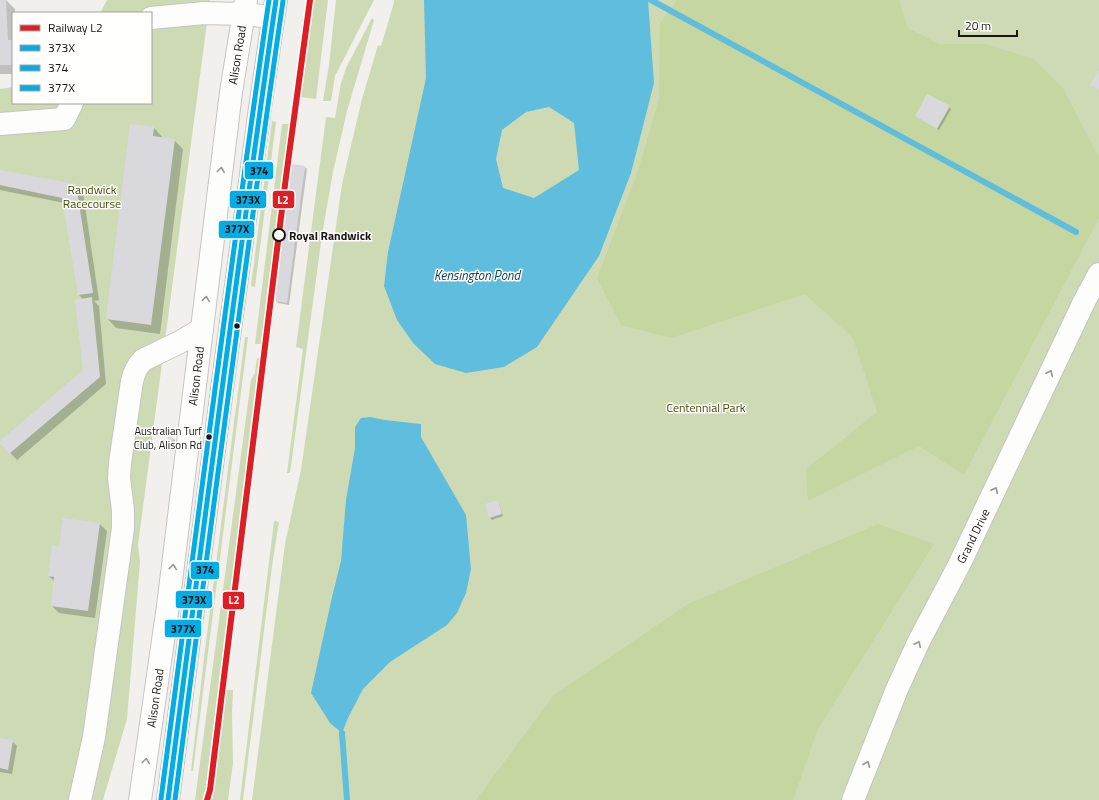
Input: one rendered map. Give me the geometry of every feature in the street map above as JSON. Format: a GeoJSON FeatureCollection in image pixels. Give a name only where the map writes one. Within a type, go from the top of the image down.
{"type":"FeatureCollection","features":[{"type":"Feature","properties":{"kind":"main road"},"geometry":{"type":"LineString","coordinates":[[152,18],[204,13],[244,7],[274,8],[168,800]]}},
{"type":"Feature","properties":{"kind":"main road","name":"Alison Road"},"geometry":{"type":"LineString","coordinates":[[140,800],[168,606],[231,92],[244,7]]}},
{"type":"Feature","properties":{"kind":"main road"},"geometry":{"type":"LineString","coordinates":[[0,124],[64,119],[72,104]]}},
{"type":"Feature","properties":{"kind":"main road","name":"Grand Drive"},"geometry":{"type":"LineString","coordinates":[[853,800],[900,682],[919,641],[959,565],[1084,302],[1099,274]]}},
{"type":"Feature","properties":{"kind":"main road"},"geometry":{"type":"LineString","coordinates":[[80,800],[94,737],[123,528],[123,510],[119,478],[132,381],[135,371],[143,360],[202,330]]}},
{"type":"Feature","properties":{"kind":"main road"},"geometry":{"type":"LineString","coordinates":[[172,776],[174,800]]}},
{"type":"Feature","properties":{"kind":"green space","name":"Randwick Racecourse"},"geometry":{"type":"Polygon","coordinates":[[[107,0],[210,0],[138,545],[140,562],[127,719],[103,800],[0,800],[0,89],[12,87],[12,104],[152,104],[152,12],[101,12],[107,0]]]}},
{"type":"Feature","properties":{"kind":"green space"},"geometry":{"type":"Polygon","coordinates":[[[313,0],[328,0],[316,99],[300,97],[313,0]]]}},
{"type":"Feature","properties":{"kind":"green space"},"geometry":{"type":"Polygon","coordinates":[[[336,0],[374,0],[335,76],[331,101],[323,101],[329,65],[336,0]]]}},
{"type":"Feature","properties":{"kind":"green space","name":"Centennial Park"},"geometry":{"type":"Polygon","coordinates":[[[394,0],[1099,0],[1099,800],[252,800],[285,544],[301,470],[342,184],[362,99],[378,45],[381,46],[394,0]]]}},
{"type":"Feature","properties":{"kind":"green space"},"geometry":{"type":"Polygon","coordinates":[[[677,0],[899,0],[908,28],[939,44],[986,44],[1034,59],[1063,88],[1099,158],[1099,218],[964,475],[919,446],[808,501],[806,469],[877,412],[853,338],[805,294],[671,338],[621,325],[597,278],[638,171],[659,98],[660,23],[677,0]]]}},
{"type":"Feature","properties":{"kind":"green space"},"geometry":{"type":"Polygon","coordinates":[[[372,18],[374,20],[347,111],[333,172],[322,235],[290,473],[287,473],[303,349],[296,347],[326,117],[335,118],[341,83],[346,68],[372,18]]]}},
{"type":"Feature","properties":{"kind":"green space"},"geometry":{"type":"Polygon","coordinates":[[[272,121],[276,122],[255,287],[251,286],[272,121]]]}},
{"type":"Feature","properties":{"kind":"green space"},"geometry":{"type":"Polygon","coordinates":[[[282,124],[289,124],[262,344],[255,344],[282,124]]]}},
{"type":"Feature","properties":{"kind":"green space"},"geometry":{"type":"Polygon","coordinates":[[[245,337],[248,337],[193,771],[191,771],[204,658],[245,337]]]}},
{"type":"Feature","properties":{"kind":"green space"},"geometry":{"type":"Polygon","coordinates":[[[257,358],[261,358],[206,787],[203,800],[195,800],[251,380],[255,373],[257,358]]]}},
{"type":"Feature","properties":{"kind":"green space"},"geometry":{"type":"Polygon","coordinates":[[[274,521],[279,522],[272,566],[243,800],[240,800],[274,521]]]}},
{"type":"Feature","properties":{"kind":"green space"},"geometry":{"type":"Polygon","coordinates":[[[878,524],[934,544],[818,729],[793,800],[476,800],[554,695],[688,604],[878,524]]]}},
{"type":"Feature","properties":{"kind":"green space"},"geometry":{"type":"Polygon","coordinates":[[[226,690],[233,690],[233,763],[228,800],[212,800],[215,784],[226,690]]]}},
{"type":"Feature","properties":{"kind":"water","name":"Kensington Pond"},"geometry":{"type":"Polygon","coordinates":[[[424,0],[648,0],[654,83],[631,173],[599,256],[537,347],[504,367],[466,373],[435,364],[413,343],[397,320],[384,286],[388,252],[426,78],[424,0]],[[549,107],[526,112],[502,130],[496,159],[503,188],[534,198],[579,170],[574,123],[549,107]]]}},
{"type":"Feature","properties":{"kind":"water"},"geometry":{"type":"Polygon","coordinates":[[[370,417],[421,424],[421,437],[466,515],[471,569],[466,593],[457,613],[447,625],[390,662],[363,689],[342,733],[330,723],[311,693],[341,561],[346,500],[355,448],[355,427],[361,418],[370,417]]]}},
{"type":"Feature","properties":{"kind":"building"},"geometry":{"type":"Polygon","coordinates":[[[0,0],[6,0],[8,40],[12,40],[12,65],[0,65],[0,0]]]}},
{"type":"Feature","properties":{"kind":"building"},"geometry":{"type":"Polygon","coordinates":[[[1099,70],[1099,90],[1090,85],[1099,70]]]}},
{"type":"Feature","properties":{"kind":"building"},"geometry":{"type":"Polygon","coordinates":[[[927,94],[950,106],[937,129],[915,116],[927,94]]]}},
{"type":"Feature","properties":{"kind":"building"},"geometry":{"type":"Polygon","coordinates":[[[130,124],[154,127],[153,136],[175,139],[151,325],[106,319],[130,124]]]}},
{"type":"Feature","properties":{"kind":"building"},"geometry":{"type":"Polygon","coordinates":[[[292,164],[305,166],[287,303],[275,301],[292,164]]]}},
{"type":"Feature","properties":{"kind":"building"},"geometry":{"type":"Polygon","coordinates":[[[0,170],[76,184],[93,293],[78,295],[62,198],[0,185],[0,170]]]}},
{"type":"Feature","properties":{"kind":"building"},"geometry":{"type":"Polygon","coordinates":[[[92,297],[100,377],[9,454],[0,441],[83,370],[75,300],[92,297]]]}},
{"type":"Feature","properties":{"kind":"building"},"geometry":{"type":"Polygon","coordinates":[[[168,436],[173,437],[172,449],[166,449],[168,436]]]}},
{"type":"Feature","properties":{"kind":"building"},"geometry":{"type":"Polygon","coordinates":[[[498,500],[502,514],[489,518],[485,504],[498,500]]]}},
{"type":"Feature","properties":{"kind":"building"},"geometry":{"type":"Polygon","coordinates":[[[63,518],[100,523],[88,611],[51,606],[54,577],[48,576],[52,545],[59,547],[63,518]]]}},
{"type":"Feature","properties":{"kind":"building"},"geometry":{"type":"Polygon","coordinates":[[[0,738],[13,740],[8,770],[0,768],[0,738]]]}},
{"type":"Feature","properties":{"kind":"waterway"},"geometry":{"type":"LineString","coordinates":[[651,0],[1076,232]]}},
{"type":"Feature","properties":{"kind":"waterway"},"geometry":{"type":"LineString","coordinates":[[342,733],[347,800]]}},
{"type":"Feature","properties":{"kind":"rail line","name":"L2"},"geometry":{"type":"LineString","coordinates":[[207,800],[210,790],[286,177],[310,0]]}},
{"type":"Feature","properties":{"kind":"transit line","name":"377X"},"geometry":{"type":"LineString","coordinates":[[161,799],[227,300],[269,0]]}},
{"type":"Feature","properties":{"kind":"transit line","name":"373X"},"geometry":{"type":"LineString","coordinates":[[168,800],[234,300],[276,0]]}},
{"type":"Feature","properties":{"kind":"transit line","name":"374"},"geometry":{"type":"LineString","coordinates":[[175,800],[241,301],[283,1]]}},
{"type":"Feature","properties":{"kind":"place","name":"Royal Randwick"},"geometry":{"type":"Point","coordinates":[279,235]}},
{"type":"Feature","properties":{"kind":"place","name":"Australian Turf Club, Alison Rd"},"geometry":{"type":"Point","coordinates":[209,437]}}]}
